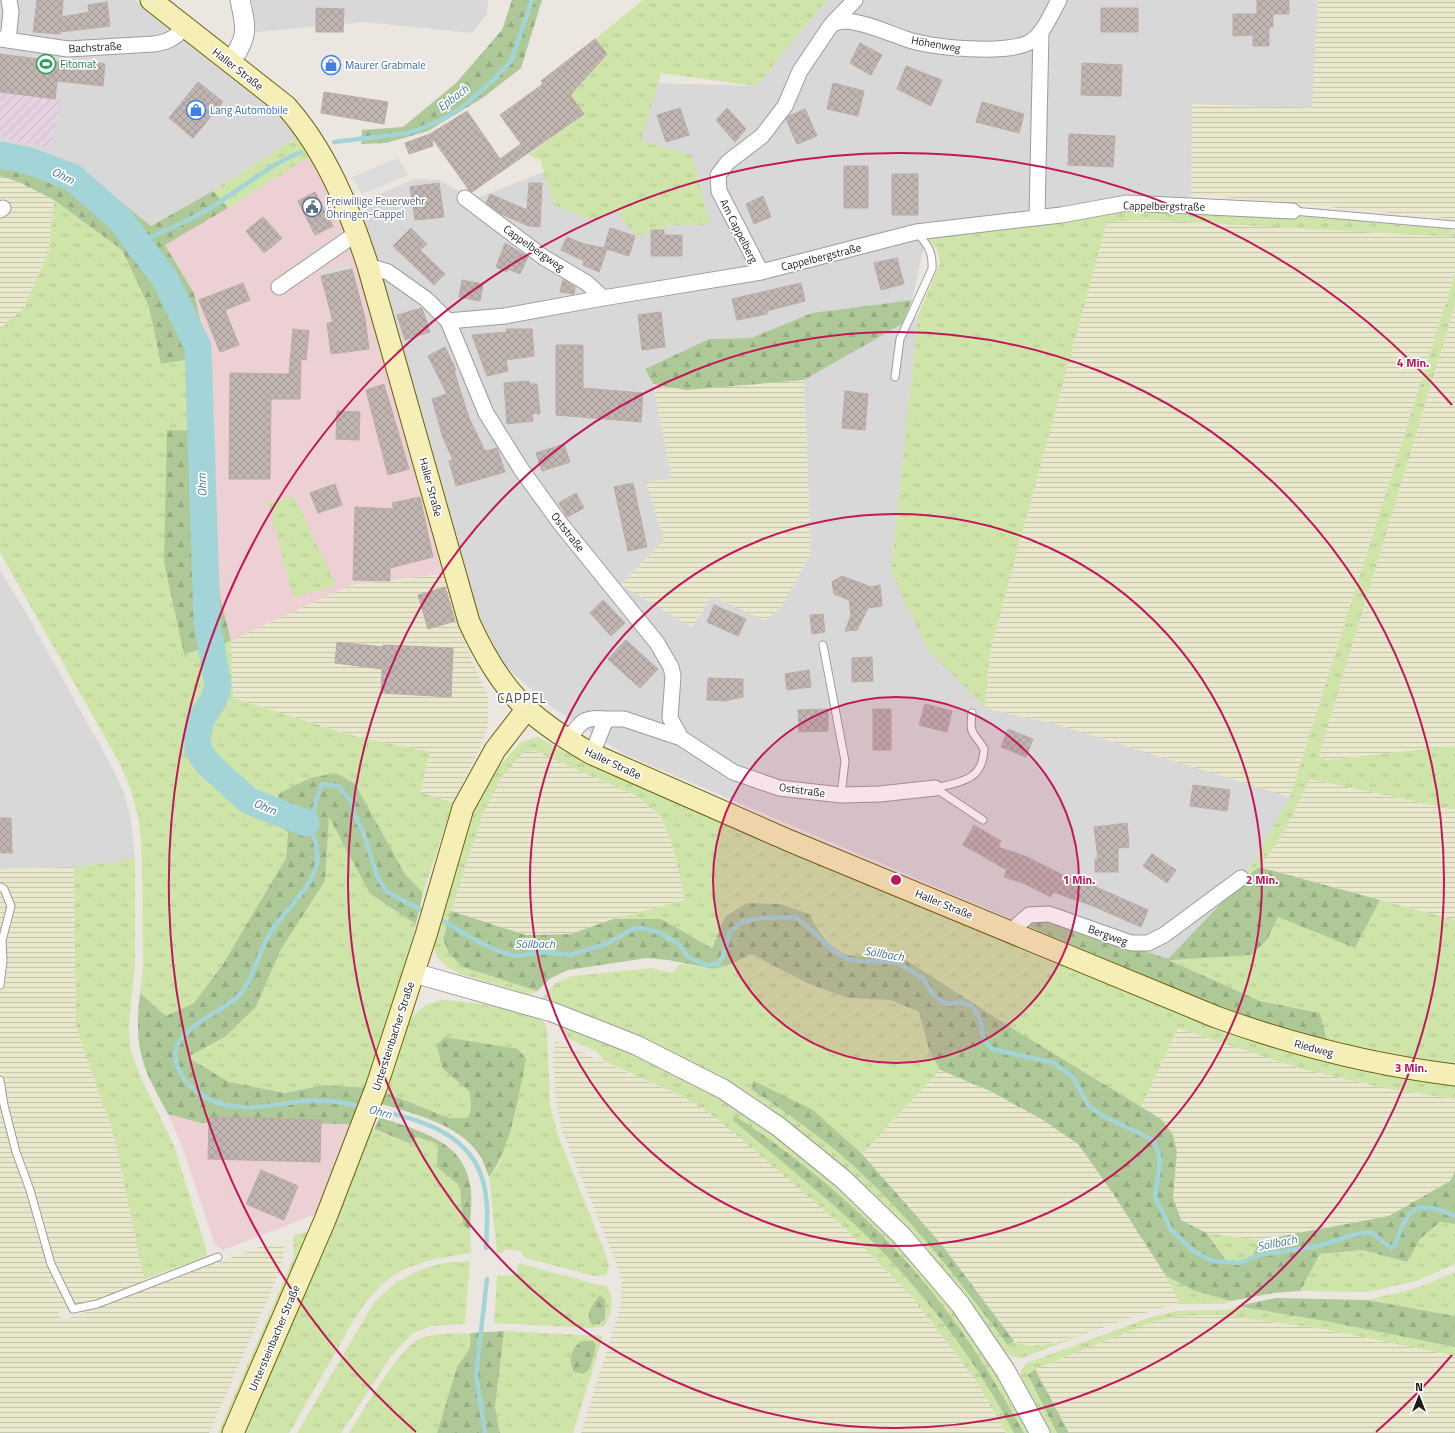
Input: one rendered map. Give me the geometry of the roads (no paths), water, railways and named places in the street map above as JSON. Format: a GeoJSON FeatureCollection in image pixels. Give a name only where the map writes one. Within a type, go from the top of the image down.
{"type":"FeatureCollection","features":[{"type":"Feature","properties":{"kind":"main road","name":"Haller Straße"},"geometry":{"type":"LineString","coordinates":[[151,0],[286,106],[301,123],[318,148],[344,201],[368,266],[469,622],[484,655],[505,687],[526,710],[568,740],[592,754],[790,841],[1011,931],[1178,1002]]}},
{"type":"Feature","properties":{"kind":"main road","name":"Untersteinbacher Straße"},"geometry":{"type":"LineString","coordinates":[[233,1433],[325,1220],[376,1088],[426,935],[463,808],[495,750],[526,710]]}},
{"type":"Feature","properties":{"kind":"main road","name":"Riedweg"},"geometry":{"type":"LineString","coordinates":[[1178,1002],[1261,1033],[1305,1046],[1391,1066],[1455,1075]]}},
{"type":"Feature","properties":{"kind":"street"},"geometry":{"type":"LineString","coordinates":[[4,40],[11,12],[9,0]]}},
{"type":"Feature","properties":{"kind":"street"},"geometry":{"type":"LineString","coordinates":[[230,63],[242,45],[244,33],[245,23],[240,0]]}},
{"type":"Feature","properties":{"kind":"street","name":"Am Cappelberg"},"geometry":{"type":"LineString","coordinates":[[761,272],[719,191],[718,175],[728,162],[762,136],[767,130],[785,106],[800,71],[831,25],[855,0]]}},
{"type":"Feature","properties":{"kind":"street","name":"Höhenweg"},"geometry":{"type":"LineString","coordinates":[[831,25],[844,21],[858,23],[914,42],[966,50],[1010,47],[1029,42],[1041,32],[1059,0]]}},
{"type":"Feature","properties":{"kind":"street","name":"Bachstraße"},"geometry":{"type":"LineString","coordinates":[[4,40],[68,49],[154,44],[175,38],[185,27]]}},
{"type":"Feature","properties":{"kind":"street","name":"Höhenweg"},"geometry":{"type":"LineString","coordinates":[[1037,217],[1041,32]]}},
{"type":"Feature","properties":{"kind":"street","name":"Cappelbergweg"},"geometry":{"type":"LineString","coordinates":[[465,198],[543,257],[587,283],[602,298]]}},
{"type":"Feature","properties":{"kind":"street","name":"Cappelbergstraße"},"geometry":{"type":"LineString","coordinates":[[448,321],[505,316],[602,298],[761,272],[916,232],[1061,215],[1127,203],[1293,212]]}},
{"type":"Feature","properties":{"kind":"street"},"geometry":{"type":"LineString","coordinates":[[278,287],[357,233]]}},
{"type":"Feature","properties":{"kind":"street"},"geometry":{"type":"LineString","coordinates":[[368,266],[388,272],[426,299],[448,321]]}},
{"type":"Feature","properties":{"kind":"street","name":"Oststraße"},"geometry":{"type":"LineString","coordinates":[[448,321],[486,414],[521,469],[560,523],[657,643],[671,666],[673,676],[670,718],[681,738]]}},
{"type":"Feature","properties":{"kind":"street","name":"Oststraße"},"geometry":{"type":"LineString","coordinates":[[568,740],[583,720],[594,717],[624,719],[681,738],[733,772],[779,788],[841,795],[880,794],[934,788]]}},
{"type":"Feature","properties":{"kind":"street"},"geometry":{"type":"LineString","coordinates":[[592,754],[606,719]]}},
{"type":"Feature","properties":{"kind":"street","name":"Bergweg"},"geometry":{"type":"LineString","coordinates":[[1011,931],[1029,915],[1049,914],[1131,944],[1148,943],[1164,935],[1241,878]]}},
{"type":"Feature","properties":{"kind":"street"},"geometry":{"type":"LineString","coordinates":[[414,973],[552,1012],[636,1045],[723,1089],[779,1127],[843,1179],[902,1236],[960,1304],[1005,1370],[1040,1433]]}},
{"type":"Feature","properties":{"kind":"lane"},"geometry":{"type":"LineString","coordinates":[[1293,212],[1455,225]]}},
{"type":"Feature","properties":{"kind":"lane"},"geometry":{"type":"LineString","coordinates":[[895,377],[900,339],[932,269],[930,249],[916,232]]}},
{"type":"Feature","properties":{"kind":"lane"},"geometry":{"type":"LineString","coordinates":[[823,645],[845,761],[841,795]]}},
{"type":"Feature","properties":{"kind":"lane"},"geometry":{"type":"LineString","coordinates":[[934,788],[964,781],[973,776],[980,768],[984,749],[972,735],[970,727],[972,713]]}},
{"type":"Feature","properties":{"kind":"lane"},"geometry":{"type":"LineString","coordinates":[[934,788],[983,820]]}},
{"type":"Feature","properties":{"kind":"lane"},"geometry":{"type":"LineString","coordinates":[[0,888],[4,889],[11,906],[2,941],[3,961],[0,985]]}},
{"type":"Feature","properties":{"kind":"lane"},"geometry":{"type":"LineString","coordinates":[[0,1080],[4,1104],[16,1152],[30,1190],[51,1264],[73,1309],[97,1304],[218,1257]]}},
{"type":"Feature","properties":{"kind":"waterway","name":"Epbach"},"geometry":{"type":"LineString","coordinates":[[334,142],[409,133],[444,119],[466,104],[489,84],[511,61],[532,0]]}},
{"type":"Feature","properties":{"kind":"waterway","name":"Epbach"},"geometry":{"type":"LineString","coordinates":[[139,242],[178,225],[206,210],[278,163],[301,152]]}},
{"type":"Feature","properties":{"kind":"waterway","name":"Ohrn"},"geometry":{"type":"LineString","coordinates":[[0,155],[29,161],[72,177],[119,218],[165,279],[198,347],[207,621],[218,686],[213,701],[203,716],[197,733],[198,750],[208,764],[249,801],[306,823]]}},
{"type":"Feature","properties":{"kind":"waterway","name":"Ohrn"},"geometry":{"type":"LineString","coordinates":[[363,1107],[340,1102],[318,1100],[253,1107],[232,1106],[217,1102],[200,1094],[186,1081],[176,1062],[176,1049],[181,1039],[190,1029],[227,1005],[243,991],[269,935],[310,881],[317,863],[317,847],[314,836],[306,823],[313,818],[316,800],[322,784],[338,786],[352,802],[354,814],[363,832],[378,878],[387,892],[427,913]]}},
{"type":"Feature","properties":{"kind":"waterway","name":"Söllbach"},"geometry":{"type":"LineString","coordinates":[[436,917],[479,942],[501,952],[515,956],[543,952],[570,955],[606,944],[633,929],[642,928],[660,933],[679,944],[688,957],[706,965],[718,964],[723,956],[730,932],[742,922],[762,918],[795,917],[806,925],[833,951],[848,959],[859,961],[897,962],[923,978],[933,995],[941,1001],[948,1004],[960,1002],[972,1006],[980,1019],[984,1040],[992,1049],[1054,1063],[1072,1076],[1089,1106],[1101,1115],[1153,1140],[1158,1151],[1160,1162],[1155,1197],[1171,1230],[1195,1252],[1213,1261],[1240,1263],[1259,1255],[1319,1246],[1356,1234],[1371,1232],[1391,1248],[1395,1245],[1404,1222],[1415,1210],[1431,1208],[1455,1216]]}},
{"type":"Feature","properties":{"kind":"waterway","name":"Ohrn"},"geometry":{"type":"LineString","coordinates":[[374,1109],[424,1123],[440,1130],[454,1139],[466,1150],[476,1164],[485,1189],[487,1214],[486,1248]]}},
{"type":"Feature","properties":{"kind":"waterway","name":"Ohrn"},"geometry":{"type":"LineString","coordinates":[[485,1433],[476,1375],[487,1279]]}},
{"type":"Feature","properties":{"kind":"place","name":"Fitomat"},"geometry":{"type":"Point","coordinates":[46,64]}},
{"type":"Feature","properties":{"kind":"place","name":"Maurer Grabmale"},"geometry":{"type":"Point","coordinates":[331,65]}},
{"type":"Feature","properties":{"kind":"place","name":"Lang Automobile"},"geometry":{"type":"Point","coordinates":[196,110]}},
{"type":"Feature","properties":{"kind":"place","name":"Freiwillige Feuerwehr Öhringen-Cappel"},"geometry":{"type":"Point","coordinates":[312,207]}},
{"type":"Feature","properties":{"kind":"district","name":"CAPPEL"},"geometry":{"type":"Point","coordinates":[522,698]}}]}
